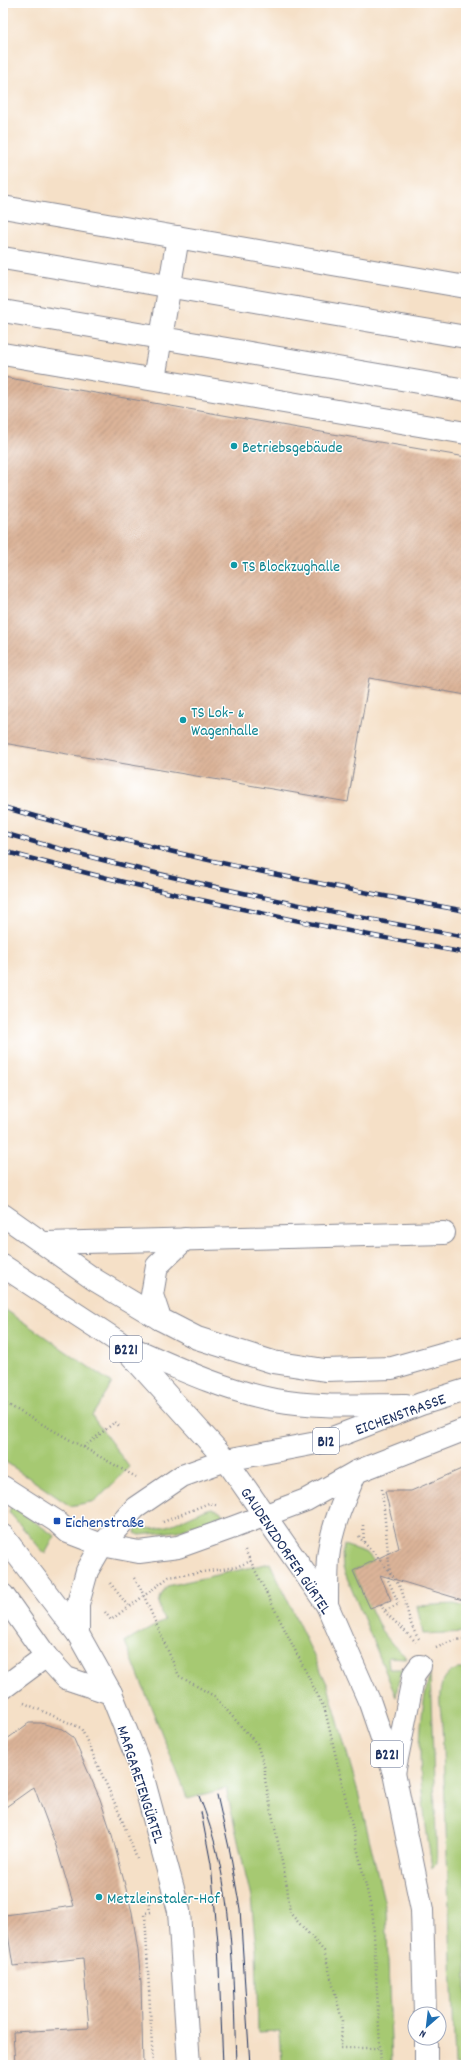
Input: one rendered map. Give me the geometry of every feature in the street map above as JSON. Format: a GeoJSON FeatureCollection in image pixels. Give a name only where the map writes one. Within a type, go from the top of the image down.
{"type":"FeatureCollection","features":[{"type":"Feature","properties":{"kind":"main road"},"geometry":{"type":"LineString","coordinates":[[3,208],[466,287]]}},
{"type":"Feature","properties":{"kind":"main road"},"geometry":{"type":"LineString","coordinates":[[154,380],[178,238]]}},
{"type":"Feature","properties":{"kind":"main road"},"geometry":{"type":"LineString","coordinates":[[3,258],[466,337]]}},
{"type":"Feature","properties":{"kind":"main road"},"geometry":{"type":"LineString","coordinates":[[3,311],[466,390]]}},
{"type":"Feature","properties":{"kind":"main road"},"geometry":{"type":"LineString","coordinates":[[3,354],[466,433]]}},
{"type":"Feature","properties":{"kind":"main road"},"geometry":{"type":"LineString","coordinates":[[3,1214],[95,1280],[160,1319],[197,1338],[273,1362],[325,1370],[392,1368],[466,1348]]}},
{"type":"Feature","properties":{"kind":"main road"},"geometry":{"type":"LineString","coordinates":[[45,1243],[444,1233]]}},
{"type":"Feature","properties":{"kind":"main road"},"geometry":{"type":"LineString","coordinates":[[160,1319],[152,1295],[157,1266],[185,1240]]}},
{"type":"Feature","properties":{"kind":"main road","name":"B221"},"geometry":{"type":"LineString","coordinates":[[3,1266],[119,1342],[226,1460]]}},
{"type":"Feature","properties":{"kind":"main road"},"geometry":{"type":"LineString","coordinates":[[119,1342],[204,1379],[276,1400],[330,1406],[421,1404]]}},
{"type":"Feature","properties":{"kind":"main road","name":"EICHENSTRASSE"},"geometry":{"type":"LineString","coordinates":[[78,1634],[78,1604],[87,1571],[102,1545],[135,1508],[182,1476],[226,1460],[322,1442],[421,1404],[466,1390]]}},
{"type":"Feature","properties":{"kind":"main road"},"geometry":{"type":"LineString","coordinates":[[3,1487],[49,1517],[68,1532],[102,1545],[139,1552],[178,1547],[306,1500],[356,1472],[466,1429]]}},
{"type":"Feature","properties":{"kind":"main road","name":"GAUDENZDORFER GÜRTEL"},"geometry":{"type":"LineString","coordinates":[[226,1460],[266,1515],[327,1605],[370,1703],[394,1773],[422,1910],[425,2006]]}},
{"type":"Feature","properties":{"kind":"main road"},"geometry":{"type":"LineString","coordinates":[[327,1605],[328,1558],[332,1536],[342,1502],[356,1472]]}},
{"type":"Feature","properties":{"kind":"main road","name":"MARGARETENGÜRTEL"},"geometry":{"type":"LineString","coordinates":[[3,1536],[78,1634],[111,1693],[139,1763],[179,1910],[189,2065]]}},
{"type":"Feature","properties":{"kind":"main road"},"geometry":{"type":"LineString","coordinates":[[3,1595],[46,1656],[66,1678],[111,1693]]}},
{"type":"Feature","properties":{"kind":"main road"},"geometry":{"type":"LineString","coordinates":[[394,1773],[414,1674],[424,1653]]}},
{"type":"Feature","properties":{"kind":"main road"},"geometry":{"type":"LineString","coordinates":[[4,1687],[46,1656]]}},
{"type":"Feature","properties":{"kind":"main road"},"geometry":{"type":"LineString","coordinates":[[426,2046],[426,2065]]}},
{"type":"Feature","properties":{"kind":"path"},"geometry":{"type":"LineString","coordinates":[[3,1402],[138,1478]]}},
{"type":"Feature","properties":{"kind":"path"},"geometry":{"type":"LineString","coordinates":[[83,1448],[115,1422],[120,1427]]}},
{"type":"Feature","properties":{"kind":"path"},"geometry":{"type":"LineString","coordinates":[[378,1489],[382,1486],[390,1573],[388,1580],[399,1604],[384,1611]]}},
{"type":"Feature","properties":{"kind":"path"},"geometry":{"type":"LineString","coordinates":[[364,1520],[364,1544],[376,1555],[401,1590],[407,1612],[424,1653]]}},
{"type":"Feature","properties":{"kind":"path"},"geometry":{"type":"LineString","coordinates":[[105,1612],[111,1620],[169,1577],[236,1567],[251,1561],[325,1710],[374,1916],[380,2065]]}},
{"type":"Feature","properties":{"kind":"path"},"geometry":{"type":"LineString","coordinates":[[106,1576],[128,1607]]}},
{"type":"Feature","properties":{"kind":"path"},"geometry":{"type":"LineString","coordinates":[[134,1578],[144,1596],[179,1676],[214,1696],[257,1744],[265,1769],[265,1780],[287,1886],[290,1913],[324,1951],[342,2020],[341,2048],[380,2048]]}},
{"type":"Feature","properties":{"kind":"path"},"geometry":{"type":"LineString","coordinates":[[381,1604],[384,1611],[424,1653]]}},
{"type":"Feature","properties":{"kind":"path"},"geometry":{"type":"LineString","coordinates":[[424,1653],[454,1640],[466,1639]]}},
{"type":"Feature","properties":{"kind":"path"},"geometry":{"type":"LineString","coordinates":[[4,1687],[14,1699],[81,1728],[121,1817],[139,1865]]}},
{"type":"Feature","properties":{"kind":"path"},"geometry":{"type":"LineString","coordinates":[[148,1899],[150,1912]]}},
{"type":"Feature","properties":{"kind":"path"},"geometry":{"type":"LineString","coordinates":[[153,2065],[145,1913],[158,1911]]}},
{"type":"Feature","properties":{"kind":"green space"},"geometry":{"type":"Polygon","coordinates":[[[3,1308],[112,1383],[92,1416],[129,1467],[96,1501],[70,1506],[3,1460],[3,1308]]]}},
{"type":"Feature","properties":{"kind":"green space"},"geometry":{"type":"Polygon","coordinates":[[[11,1507],[55,1536],[45,1554],[9,1512],[11,1507]]]}},
{"type":"Feature","properties":{"kind":"green space"},"geometry":{"type":"Polygon","coordinates":[[[212,1508],[220,1511],[223,1515],[177,1531],[140,1535],[135,1533],[136,1529],[140,1525],[147,1528],[166,1526],[212,1508]]]}},
{"type":"Feature","properties":{"kind":"green space"},"geometry":{"type":"Polygon","coordinates":[[[344,1545],[367,1553],[374,1561],[353,1571],[381,1630],[393,1645],[407,1658],[388,1657],[389,1669],[403,1669],[398,1683],[396,1697],[343,1568],[342,1554],[344,1545]]]}},
{"type":"Feature","properties":{"kind":"green space"},"geometry":{"type":"Polygon","coordinates":[[[270,1563],[328,1686],[358,1792],[386,1909],[392,2065],[282,2065],[280,2031],[258,2032],[256,1948],[251,1898],[226,1788],[188,1799],[125,1642],[164,1621],[160,1607],[160,1599],[167,1586],[270,1563]]]}},
{"type":"Feature","properties":{"kind":"green space"},"geometry":{"type":"Polygon","coordinates":[[[454,1604],[466,1607],[466,1632],[423,1634],[417,1606],[454,1604]]]}},
{"type":"Feature","properties":{"kind":"green space"},"geometry":{"type":"Polygon","coordinates":[[[457,1669],[466,1669],[466,2065],[455,2065],[440,1700],[440,1692],[445,1678],[457,1669]]]}},
{"type":"Feature","properties":{"kind":"green space"},"geometry":{"type":"Polygon","coordinates":[[[430,1673],[437,1863],[432,1868],[420,1770],[421,1723],[430,1673]]]}},
{"type":"Feature","properties":{"kind":"building"},"geometry":{"type":"Polygon","coordinates":[[[3,377],[466,457],[466,695],[369,678],[348,802],[3,743],[3,377]]]}},
{"type":"Feature","properties":{"kind":"building"},"geometry":{"type":"Polygon","coordinates":[[[466,1467],[466,1601],[380,1575],[391,1600],[370,1608],[353,1571],[399,1548],[385,1491],[411,1491],[466,1467]]]}},
{"type":"Feature","properties":{"kind":"building","name":"Metzleinstaler-Hof"},"geometry":{"type":"Polygon","coordinates":[[[29,1723],[41,1723],[62,1729],[73,1737],[100,1799],[112,1835],[132,1912],[138,1951],[141,1983],[143,2065],[15,2065],[13,2032],[89,2028],[83,1958],[13,1966],[5,1915],[74,1906],[56,1846],[34,1787],[3,1809],[3,1742],[29,1723]]]}},
{"type":"Feature","properties":{"kind":"tram line"},"geometry":{"type":"LineString","coordinates":[[217,1795],[230,1852],[240,1909],[250,2065]]}},
{"type":"Feature","properties":{"kind":"tram line"},"geometry":{"type":"LineString","coordinates":[[199,1796],[211,1828],[219,1861],[230,1928],[236,2065]]}},
{"type":"Feature","properties":{"kind":"tram line"},"geometry":{"type":"LineString","coordinates":[[201,1812],[211,1864],[218,1943],[223,2065]]}},
{"type":"Feature","properties":{"kind":"railway"},"geometry":{"type":"LineString","coordinates":[[3,807],[175,852],[291,878],[466,911]]}},
{"type":"Feature","properties":{"kind":"railway"},"geometry":{"type":"LineString","coordinates":[[3,833],[175,878],[349,915],[466,937]]}},
{"type":"Feature","properties":{"kind":"railway"},"geometry":{"type":"LineString","coordinates":[[3,851],[118,881],[233,907],[466,953]]}},
{"type":"Feature","properties":{"kind":"place","name":"Betriebsgebäude"},"geometry":{"type":"Point","coordinates":[234,446]}},
{"type":"Feature","properties":{"kind":"place","name":"TS Blockzughalle"},"geometry":{"type":"Point","coordinates":[234,565]}},
{"type":"Feature","properties":{"kind":"place","name":"TS Lok- & Wagenhalle"},"geometry":{"type":"Point","coordinates":[183,720]}},
{"type":"Feature","properties":{"kind":"place","name":"Eichenstraße"},"geometry":{"type":"Point","coordinates":[57,1521]}},
{"type":"Feature","properties":{"kind":"place","name":"Metzleinstaler-Hof"},"geometry":{"type":"Point","coordinates":[99,1897]}}]}
